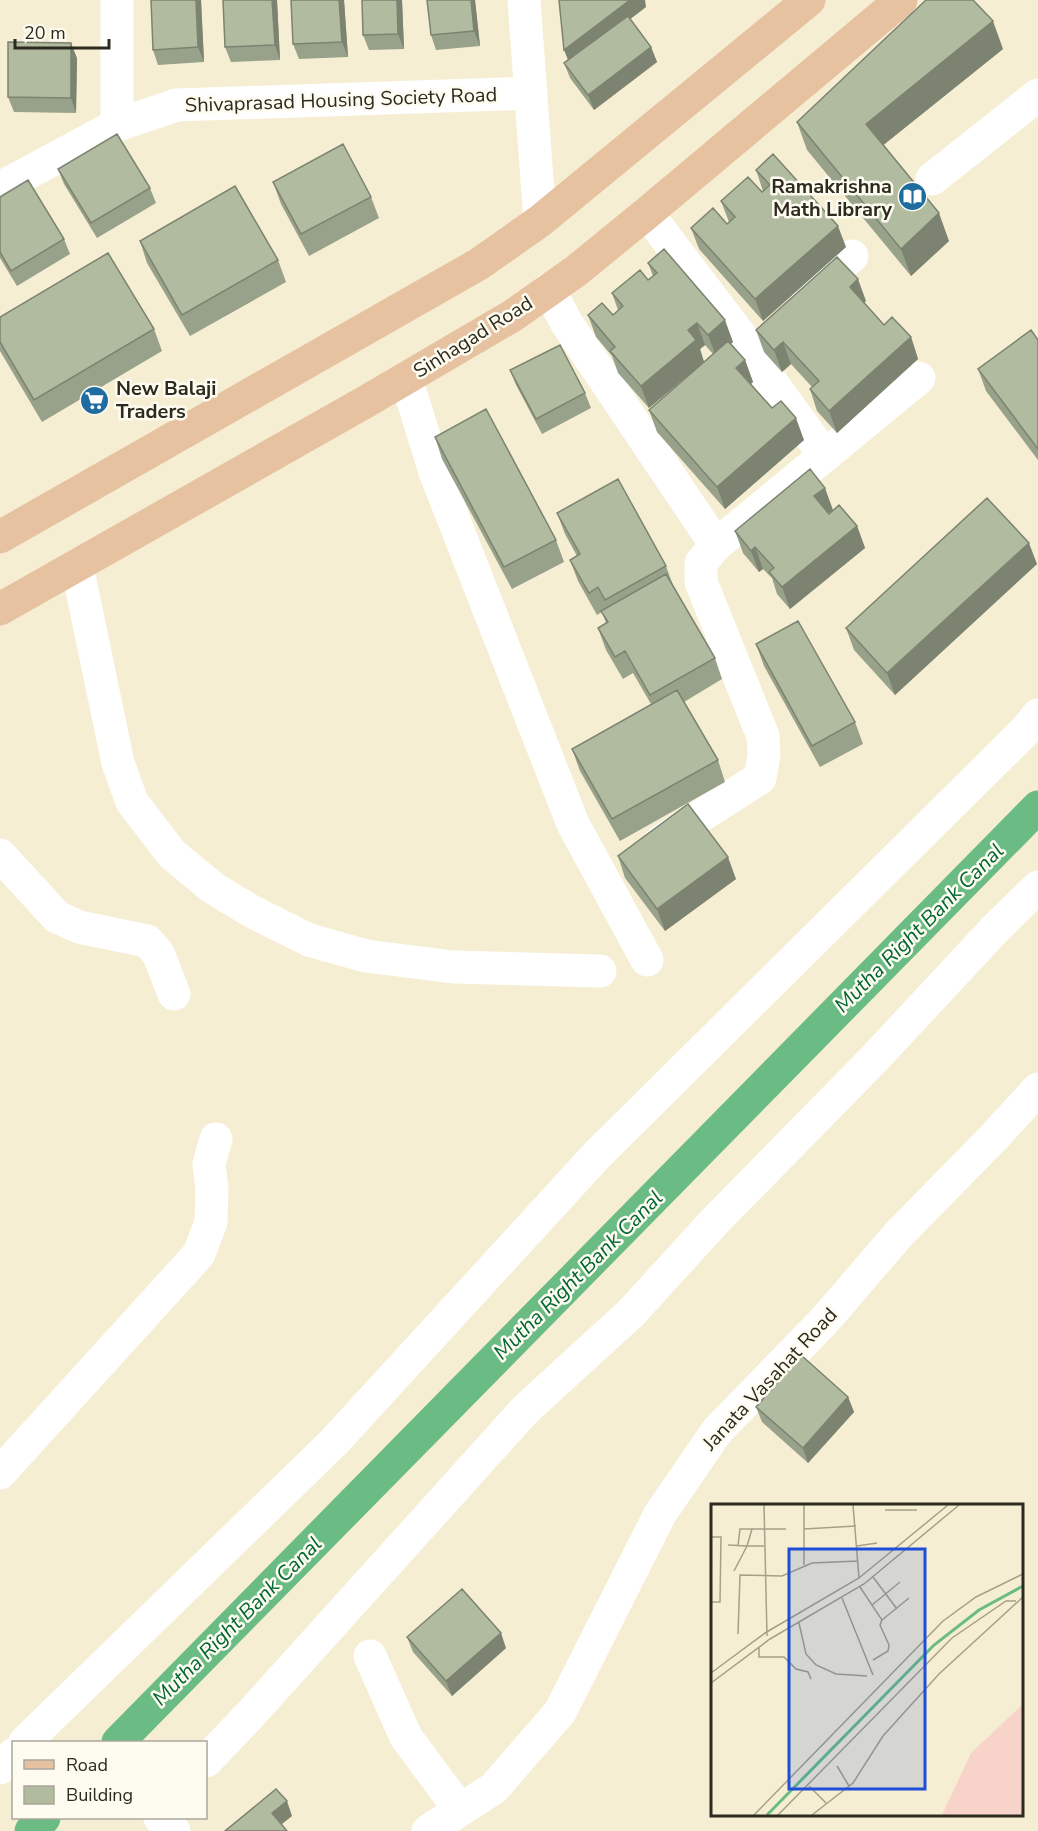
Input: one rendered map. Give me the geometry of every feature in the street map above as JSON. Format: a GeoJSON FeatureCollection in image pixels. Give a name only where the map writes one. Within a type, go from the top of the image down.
{"type":"FeatureCollection","features":[{"type":"Feature","properties":{"kind":"main road"},"geometry":{"type":"LineString","coordinates":[[0,537],[479,264],[540,221],[809,0]]}},
{"type":"Feature","properties":{"kind":"main road","name":"Sinhagad Road"},"geometry":{"type":"LineString","coordinates":[[0,609],[512,316],[576,271],[901,0]]}},
{"type":"Feature","properties":{"kind":"street"},"geometry":{"type":"LineString","coordinates":[[117,0],[117,124]]}},
{"type":"Feature","properties":{"kind":"street"},"geometry":{"type":"LineString","coordinates":[[524,0],[540,221]]}},
{"type":"Feature","properties":{"kind":"street","name":"Shivaprasad Housing Society Road"},"geometry":{"type":"LineString","coordinates":[[0,188],[117,124],[177,105],[531,93]]}},
{"type":"Feature","properties":{"kind":"street"},"geometry":{"type":"LineString","coordinates":[[932,179],[1038,95]]}},
{"type":"Feature","properties":{"kind":"street"},"geometry":{"type":"LineString","coordinates":[[647,213],[745,342],[825,456]]}},
{"type":"Feature","properties":{"kind":"street"},"geometry":{"type":"LineString","coordinates":[[718,363],[852,256]]}},
{"type":"Feature","properties":{"kind":"street"},"geometry":{"type":"LineString","coordinates":[[549,289],[566,322],[716,546]]}},
{"type":"Feature","properties":{"kind":"street"},"geometry":{"type":"LineString","coordinates":[[406,378],[435,472],[573,824],[647,960]]}},
{"type":"Feature","properties":{"kind":"street"},"geometry":{"type":"LineString","coordinates":[[646,852],[760,778],[764,755],[763,736],[701,582],[701,563],[716,546],[920,378]]}},
{"type":"Feature","properties":{"kind":"street"},"geometry":{"type":"LineString","coordinates":[[637,428],[664,406]]}},
{"type":"Feature","properties":{"kind":"street"},"geometry":{"type":"LineString","coordinates":[[77,566],[118,763],[132,802],[172,854],[213,888],[309,940],[366,956],[453,968],[600,971]]}},
{"type":"Feature","properties":{"kind":"street"},"geometry":{"type":"LineString","coordinates":[[27,1741],[334,1442],[596,1156],[1016,740],[1038,715]]}},
{"type":"Feature","properties":{"kind":"street"},"geometry":{"type":"LineString","coordinates":[[0,855],[57,917],[79,927],[147,941],[158,953],[174,994]]}},
{"type":"Feature","properties":{"kind":"street"},"geometry":{"type":"LineString","coordinates":[[207,1760],[526,1409],[631,1312],[715,1221],[1038,887]]}},
{"type":"Feature","properties":{"kind":"street","name":"Janata Vasahat Road"},"geometry":{"type":"LineString","coordinates":[[428,1831],[494,1788],[560,1712],[660,1514],[717,1431],[825,1321],[898,1235],[1038,1089]]}},
{"type":"Feature","properties":{"kind":"street"},"geometry":{"type":"LineString","coordinates":[[0,1473],[199,1254],[211,1222],[212,1189],[209,1164],[216,1139]]}},
{"type":"Feature","properties":{"kind":"street"},"geometry":{"type":"LineString","coordinates":[[370,1656],[406,1737],[460,1810]]}},
{"type":"Feature","properties":{"kind":"street"},"geometry":{"type":"LineString","coordinates":[[0,1768],[12,1756]]}},
{"type":"Feature","properties":{"kind":"street"},"geometry":{"type":"LineString","coordinates":[[137,1831],[149,1819]]}},
{"type":"Feature","properties":{"kind":"street"},"geometry":{"type":"LineString","coordinates":[[161,1819],[174,1831]]}},
{"type":"Feature","properties":{"kind":"building"},"geometry":{"type":"Polygon","coordinates":[[[151,0],[196,0],[198,47],[153,50],[151,0]]]}},
{"type":"Feature","properties":{"kind":"building"},"geometry":{"type":"Polygon","coordinates":[[[223,0],[272,0],[275,45],[225,47],[223,0]]]}},
{"type":"Feature","properties":{"kind":"building"},"geometry":{"type":"Polygon","coordinates":[[[291,0],[339,0],[342,42],[293,44],[291,0]]]}},
{"type":"Feature","properties":{"kind":"building"},"geometry":{"type":"Polygon","coordinates":[[[362,0],[397,0],[398,34],[363,35],[362,0]]]}},
{"type":"Feature","properties":{"kind":"building"},"geometry":{"type":"Polygon","coordinates":[[[427,0],[471,0],[474,31],[431,35],[427,0]]]}},
{"type":"Feature","properties":{"kind":"building"},"geometry":{"type":"Polygon","coordinates":[[[559,0],[630,0],[564,50],[559,0]]]}},
{"type":"Feature","properties":{"kind":"building"},"geometry":{"type":"Polygon","coordinates":[[[926,0],[973,0],[993,21],[866,124],[939,213],[901,249],[797,122],[926,0]]]}},
{"type":"Feature","properties":{"kind":"building"},"geometry":{"type":"Polygon","coordinates":[[[628,16],[651,47],[588,95],[564,63],[628,16]]]}},
{"type":"Feature","properties":{"kind":"building"},"geometry":{"type":"Polygon","coordinates":[[[8,42],[71,43],[71,98],[8,97],[8,42]]]}},
{"type":"Feature","properties":{"kind":"building"},"geometry":{"type":"Polygon","coordinates":[[[117,134],[150,188],[91,223],[58,169],[117,134]]]}},
{"type":"Feature","properties":{"kind":"building"},"geometry":{"type":"Polygon","coordinates":[[[343,144],[371,197],[301,234],[273,182],[343,144]]]}},
{"type":"Feature","properties":{"kind":"building"},"geometry":{"type":"Polygon","coordinates":[[[773,154],[838,226],[755,299],[691,228],[713,208],[727,224],[735,217],[721,201],[748,177],[762,192],[770,185],[756,170],[773,154]]]}},
{"type":"Feature","properties":{"kind":"building"},"geometry":{"type":"Polygon","coordinates":[[[28,180],[64,239],[11,271],[0,252],[0,197],[28,180]]]}},
{"type":"Feature","properties":{"kind":"building"},"geometry":{"type":"Polygon","coordinates":[[[235,186],[278,260],[182,315],[140,241],[235,186]]]}},
{"type":"Feature","properties":{"kind":"building"},"geometry":{"type":"Polygon","coordinates":[[[664,249],[725,320],[708,335],[697,323],[688,330],[696,340],[641,386],[610,351],[615,347],[588,315],[602,303],[613,315],[623,306],[612,293],[640,270],[648,280],[657,273],[648,263],[664,249]]]}},
{"type":"Feature","properties":{"kind":"building"},"geometry":{"type":"Polygon","coordinates":[[[108,253],[154,329],[34,400],[0,342],[0,317],[108,253]]]}},
{"type":"Feature","properties":{"kind":"building"},"geometry":{"type":"Polygon","coordinates":[[[837,257],[858,279],[850,287],[884,325],[892,317],[911,337],[829,411],[810,389],[819,381],[783,342],[774,350],[756,330],[837,257]]]}},
{"type":"Feature","properties":{"kind":"building"},"geometry":{"type":"Polygon","coordinates":[[[1031,330],[1038,340],[1038,449],[978,369],[1031,330]]]}},
{"type":"Feature","properties":{"kind":"building"},"geometry":{"type":"Polygon","coordinates":[[[728,341],[745,360],[736,368],[772,408],[781,401],[796,418],[717,487],[649,410],[728,341]]]}},
{"type":"Feature","properties":{"kind":"building"},"geometry":{"type":"Polygon","coordinates":[[[560,345],[585,393],[536,419],[510,370],[560,345]]]}},
{"type":"Feature","properties":{"kind":"building"},"geometry":{"type":"Polygon","coordinates":[[[486,409],[556,540],[504,567],[435,437],[486,409]]]}},
{"type":"Feature","properties":{"kind":"building"},"geometry":{"type":"Polygon","coordinates":[[[810,469],[825,488],[814,496],[829,514],[839,505],[857,526],[782,587],[769,572],[774,568],[755,547],[751,551],[735,531],[810,469]]]}},
{"type":"Feature","properties":{"kind":"building"},"geometry":{"type":"Polygon","coordinates":[[[618,479],[666,566],[605,600],[598,587],[589,593],[570,560],[580,554],[557,513],[618,479]]]}},
{"type":"Feature","properties":{"kind":"building"},"geometry":{"type":"Polygon","coordinates":[[[987,498],[1029,543],[887,673],[846,628],[987,498]]]}},
{"type":"Feature","properties":{"kind":"building"},"geometry":{"type":"Polygon","coordinates":[[[666,574],[715,658],[650,695],[625,651],[615,657],[598,628],[608,622],[601,611],[666,574]]]}},
{"type":"Feature","properties":{"kind":"building"},"geometry":{"type":"Polygon","coordinates":[[[798,621],[855,722],[812,746],[756,644],[798,621]]]}},
{"type":"Feature","properties":{"kind":"building"},"geometry":{"type":"Polygon","coordinates":[[[677,690],[718,760],[612,819],[572,749],[677,690]]]}},
{"type":"Feature","properties":{"kind":"building"},"geometry":{"type":"Polygon","coordinates":[[[688,804],[728,857],[657,909],[618,856],[688,804]]]}},
{"type":"Feature","properties":{"kind":"building"},"geometry":{"type":"Polygon","coordinates":[[[801,1355],[848,1397],[803,1448],[756,1407],[801,1355]]]}},
{"type":"Feature","properties":{"kind":"building"},"geometry":{"type":"Polygon","coordinates":[[[462,1589],[501,1633],[446,1681],[407,1637],[462,1589]]]}},
{"type":"Feature","properties":{"kind":"building"},"geometry":{"type":"Polygon","coordinates":[[[276,1789],[287,1801],[272,1813],[287,1831],[225,1831],[276,1789]]]}},
{"type":"Feature","properties":{"kind":"waterway","name":"Mutha Right Bank Canal"},"geometry":{"type":"LineString","coordinates":[[119,1741],[1038,807]]}},
{"type":"Feature","properties":{"kind":"waterway","name":"Mutha Right Bank Canal"},"geometry":{"type":"LineString","coordinates":[[31,1831],[43,1819]]}},
{"type":"Feature","properties":{"kind":"place","name":"Ramakrishna Math Library"},"geometry":{"type":"Point","coordinates":[913,197]}},
{"type":"Feature","properties":{"kind":"place","name":"New Balaji Traders"},"geometry":{"type":"Point","coordinates":[95,400]}}]}
